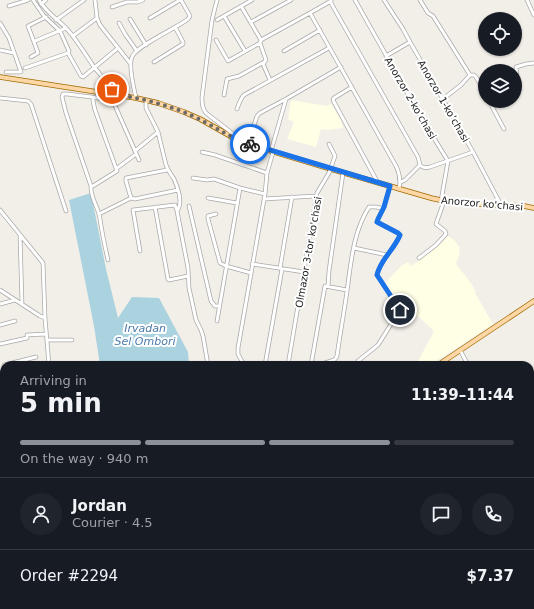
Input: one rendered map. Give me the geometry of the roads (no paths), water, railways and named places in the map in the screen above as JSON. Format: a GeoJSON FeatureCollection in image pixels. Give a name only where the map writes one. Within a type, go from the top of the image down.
{"type":"FeatureCollection","features":[{"type":"Feature","properties":{"kind":"main road","name":"Anorzor ko'chasi"},"geometry":{"type":"LineString","coordinates":[[0,77],[146,100],[184,112],[246,143],[443,201],[466,204],[524,206],[534,208]]}},
{"type":"Feature","properties":{"kind":"main road"},"geometry":{"type":"LineString","coordinates":[[444,361],[534,301]]}},
{"type":"Feature","properties":{"kind":"street"},"geometry":{"type":"LineString","coordinates":[[10,6],[28,0]]}},
{"type":"Feature","properties":{"kind":"street"},"geometry":{"type":"LineString","coordinates":[[33,0],[46,17],[60,31],[69,51],[68,53],[81,76],[95,67],[118,48]]}},
{"type":"Feature","properties":{"kind":"street"},"geometry":{"type":"LineString","coordinates":[[39,0],[47,12],[73,36],[112,89],[112,94],[108,96],[100,96],[98,98]]}},
{"type":"Feature","properties":{"kind":"street"},"geometry":{"type":"LineString","coordinates":[[41,4],[46,0]]}},
{"type":"Feature","properties":{"kind":"street"},"geometry":{"type":"LineString","coordinates":[[56,20],[84,0]]}},
{"type":"Feature","properties":{"kind":"street"},"geometry":{"type":"LineString","coordinates":[[95,0],[97,18],[100,25],[130,63]]}},
{"type":"Feature","properties":{"kind":"street"},"geometry":{"type":"LineString","coordinates":[[112,7],[128,2],[138,2],[143,0]]}},
{"type":"Feature","properties":{"kind":"street"},"geometry":{"type":"LineString","coordinates":[[136,98],[132,82],[130,63],[132,56],[146,45],[187,20],[190,16],[180,0],[150,18]]}},
{"type":"Feature","properties":{"kind":"street"},"geometry":{"type":"LineString","coordinates":[[217,0],[212,20],[202,105],[206,113],[246,143],[257,116],[260,113],[341,67]]}},
{"type":"Feature","properties":{"kind":"street"},"geometry":{"type":"LineString","coordinates":[[217,20],[252,0]]}},
{"type":"Feature","properties":{"kind":"street"},"geometry":{"type":"LineString","coordinates":[[251,22],[290,0]]}},
{"type":"Feature","properties":{"kind":"street"},"geometry":{"type":"LineString","coordinates":[[216,40],[228,61],[310,14],[331,0],[331,3],[418,157],[420,165],[424,168],[473,152]]}},
{"type":"Feature","properties":{"kind":"street","name":"Аnorzor 2-koʼchasi"},"geometry":{"type":"LineString","coordinates":[[355,0],[418,112],[448,161]]}},
{"type":"Feature","properties":{"kind":"street","name":"Аnorzor 1-koʼchasi"},"geometry":{"type":"LineString","coordinates":[[384,0],[403,29],[443,99],[501,205]]}},
{"type":"Feature","properties":{"kind":"street"},"geometry":{"type":"LineString","coordinates":[[420,0],[428,13],[434,16],[470,75]]}},
{"type":"Feature","properties":{"kind":"street"},"geometry":{"type":"LineString","coordinates":[[527,0],[534,15]]}},
{"type":"Feature","properties":{"kind":"street"},"geometry":{"type":"LineString","coordinates":[[241,6],[261,41],[266,60],[263,64],[270,80]]}},
{"type":"Feature","properties":{"kind":"street"},"geometry":{"type":"LineString","coordinates":[[310,14],[396,166],[401,182],[399,189]]}},
{"type":"Feature","properties":{"kind":"street"},"geometry":{"type":"LineString","coordinates":[[224,16],[245,51]]}},
{"type":"Feature","properties":{"kind":"street"},"geometry":{"type":"LineString","coordinates":[[31,57],[38,53],[28,26],[46,17]]}},
{"type":"Feature","properties":{"kind":"street"},"geometry":{"type":"LineString","coordinates":[[73,36],[97,18]]}},
{"type":"Feature","properties":{"kind":"street"},"geometry":{"type":"LineString","coordinates":[[130,19],[146,45]]}},
{"type":"Feature","properties":{"kind":"street"},"geometry":{"type":"LineString","coordinates":[[0,23],[9,38],[21,72],[6,72]]}},
{"type":"Feature","properties":{"kind":"street"},"geometry":{"type":"LineString","coordinates":[[119,23],[137,51]]}},
{"type":"Feature","properties":{"kind":"street"},"geometry":{"type":"LineString","coordinates":[[154,62],[183,44],[175,27]]}},
{"type":"Feature","properties":{"kind":"street"},"geometry":{"type":"LineString","coordinates":[[34,42],[66,28]]}},
{"type":"Feature","properties":{"kind":"street"},"geometry":{"type":"LineString","coordinates":[[284,51],[320,30]]}},
{"type":"Feature","properties":{"kind":"street"},"geometry":{"type":"LineString","coordinates":[[386,56],[410,42]]}},
{"type":"Feature","properties":{"kind":"street"},"geometry":{"type":"LineString","coordinates":[[237,109],[241,98],[244,95],[329,48]]}},
{"type":"Feature","properties":{"kind":"street"},"geometry":{"type":"LineString","coordinates":[[0,50],[14,53]]}},
{"type":"Feature","properties":{"kind":"street"},"geometry":{"type":"LineString","coordinates":[[26,68],[68,53]]}},
{"type":"Feature","properties":{"kind":"street"},"geometry":{"type":"LineString","coordinates":[[224,95],[228,80],[239,76],[264,62]]}},
{"type":"Feature","properties":{"kind":"street"},"geometry":{"type":"LineString","coordinates":[[522,66],[534,63]]}},
{"type":"Feature","properties":{"kind":"street"},"geometry":{"type":"LineString","coordinates":[[470,75],[474,74],[478,81]]}},
{"type":"Feature","properties":{"kind":"street"},"geometry":{"type":"LineString","coordinates":[[443,99],[461,85],[470,75]]}},
{"type":"Feature","properties":{"kind":"street"},"geometry":{"type":"LineString","coordinates":[[352,87],[333,99],[378,183]]}},
{"type":"Feature","properties":{"kind":"street"},"geometry":{"type":"LineString","coordinates":[[108,260],[99,214],[73,130],[66,113],[62,97],[63,94],[112,100],[139,160]]}},
{"type":"Feature","properties":{"kind":"street"},"geometry":{"type":"LineString","coordinates":[[0,98],[28,101],[31,104],[66,212]]}},
{"type":"Feature","properties":{"kind":"street"},"geometry":{"type":"LineString","coordinates":[[93,98],[95,110],[116,169]]}},
{"type":"Feature","properties":{"kind":"street"},"geometry":{"type":"LineString","coordinates":[[242,361],[238,354],[238,348],[265,194],[267,173],[286,99]]}},
{"type":"Feature","properties":{"kind":"street"},"geometry":{"type":"LineString","coordinates":[[146,100],[146,108],[158,132],[167,170],[175,181],[178,190],[180,206],[177,211]]}},
{"type":"Feature","properties":{"kind":"street"},"geometry":{"type":"LineString","coordinates":[[493,108],[504,129]]}},
{"type":"Feature","properties":{"kind":"street"},"geometry":{"type":"LineString","coordinates":[[91,186],[117,171],[116,169],[136,153],[158,132]]}},
{"type":"Feature","properties":{"kind":"street","name":"Olmazor 3-tor ko'chasi"},"geometry":{"type":"LineString","coordinates":[[289,361],[316,196],[324,184],[336,156],[329,144]]}},
{"type":"Feature","properties":{"kind":"street"},"geometry":{"type":"LineString","coordinates":[[202,152],[215,154],[267,173]]}},
{"type":"Feature","properties":{"kind":"street"},"geometry":{"type":"LineString","coordinates":[[419,258],[436,245],[446,234],[445,231],[436,224],[443,201],[448,161]]}},
{"type":"Feature","properties":{"kind":"street"},"geometry":{"type":"LineString","coordinates":[[401,182],[420,165]]}},
{"type":"Feature","properties":{"kind":"street"},"geometry":{"type":"LineString","coordinates":[[131,198],[126,178],[167,170]]}},
{"type":"Feature","properties":{"kind":"street"},"geometry":{"type":"LineString","coordinates":[[312,361],[325,286],[328,286],[343,172]]}},
{"type":"Feature","properties":{"kind":"street"},"geometry":{"type":"LineString","coordinates":[[193,178],[207,180],[214,179],[240,188],[265,194]]}},
{"type":"Feature","properties":{"kind":"street"},"geometry":{"type":"LineString","coordinates":[[358,361],[378,345],[399,311],[377,275],[378,270],[393,249],[400,235],[377,222],[383,209],[390,186]]}},
{"type":"Feature","properties":{"kind":"street"},"geometry":{"type":"LineString","coordinates":[[217,321],[240,188]]}},
{"type":"Feature","properties":{"kind":"street"},"geometry":{"type":"LineString","coordinates":[[99,214],[131,198],[135,199],[178,190]]}},
{"type":"Feature","properties":{"kind":"street"},"geometry":{"type":"LineString","coordinates":[[264,199],[316,196]]}},
{"type":"Feature","properties":{"kind":"street"},"geometry":{"type":"LineString","coordinates":[[266,361],[292,197]]}},
{"type":"Feature","properties":{"kind":"street"},"geometry":{"type":"LineString","coordinates":[[208,198],[237,203]]}},
{"type":"Feature","properties":{"kind":"street"},"geometry":{"type":"LineString","coordinates":[[140,251],[133,211],[134,209],[176,206],[188,268],[189,288],[196,320],[201,330],[207,361]]}},
{"type":"Feature","properties":{"kind":"street"},"geometry":{"type":"LineString","coordinates":[[189,206],[211,301],[214,306],[219,306]]}},
{"type":"Feature","properties":{"kind":"street"},"geometry":{"type":"LineString","coordinates":[[155,207],[168,279],[188,276]]}},
{"type":"Feature","properties":{"kind":"street"},"geometry":{"type":"LineString","coordinates":[[330,361],[336,358],[349,273],[356,240],[362,222],[369,208],[377,207],[383,209]]}},
{"type":"Feature","properties":{"kind":"street"},"geometry":{"type":"LineString","coordinates":[[0,211],[43,263],[49,361]]}},
{"type":"Feature","properties":{"kind":"street"},"geometry":{"type":"LineString","coordinates":[[216,214],[208,216],[208,219],[220,262],[226,266],[251,273]]}},
{"type":"Feature","properties":{"kind":"street"},"geometry":{"type":"LineString","coordinates":[[20,235],[22,304]]}},
{"type":"Feature","properties":{"kind":"street"},"geometry":{"type":"LineString","coordinates":[[354,248],[388,255]]}},
{"type":"Feature","properties":{"kind":"street"},"geometry":{"type":"LineString","coordinates":[[252,264],[304,272]]}},
{"type":"Feature","properties":{"kind":"street"},"geometry":{"type":"LineString","coordinates":[[328,286],[347,290]]}},
{"type":"Feature","properties":{"kind":"street"},"geometry":{"type":"LineString","coordinates":[[0,290],[45,318]]}},
{"type":"Feature","properties":{"kind":"street"},"geometry":{"type":"LineString","coordinates":[[0,304],[15,300]]}},
{"type":"Feature","properties":{"kind":"street"},"geometry":{"type":"LineString","coordinates":[[0,325],[15,321]]}},
{"type":"Feature","properties":{"kind":"street"},"geometry":{"type":"LineString","coordinates":[[0,344],[27,338],[27,335],[46,334]]}},
{"type":"Feature","properties":{"kind":"street"},"geometry":{"type":"LineString","coordinates":[[47,340],[72,340]]}},
{"type":"Feature","properties":{"kind":"street"},"geometry":{"type":"LineString","coordinates":[[460,350],[466,361]]}},
{"type":"Feature","properties":{"kind":"street"},"geometry":{"type":"LineString","coordinates":[[20,361],[36,357]]}},
{"type":"Feature","properties":{"kind":"water","name":"Irvadan Sel Ombori"},"geometry":{"type":"Polygon","coordinates":[[[91,193],[106,269],[118,318],[132,297],[159,298],[188,352],[189,361],[99,361],[69,200],[91,193]]]}}]}
